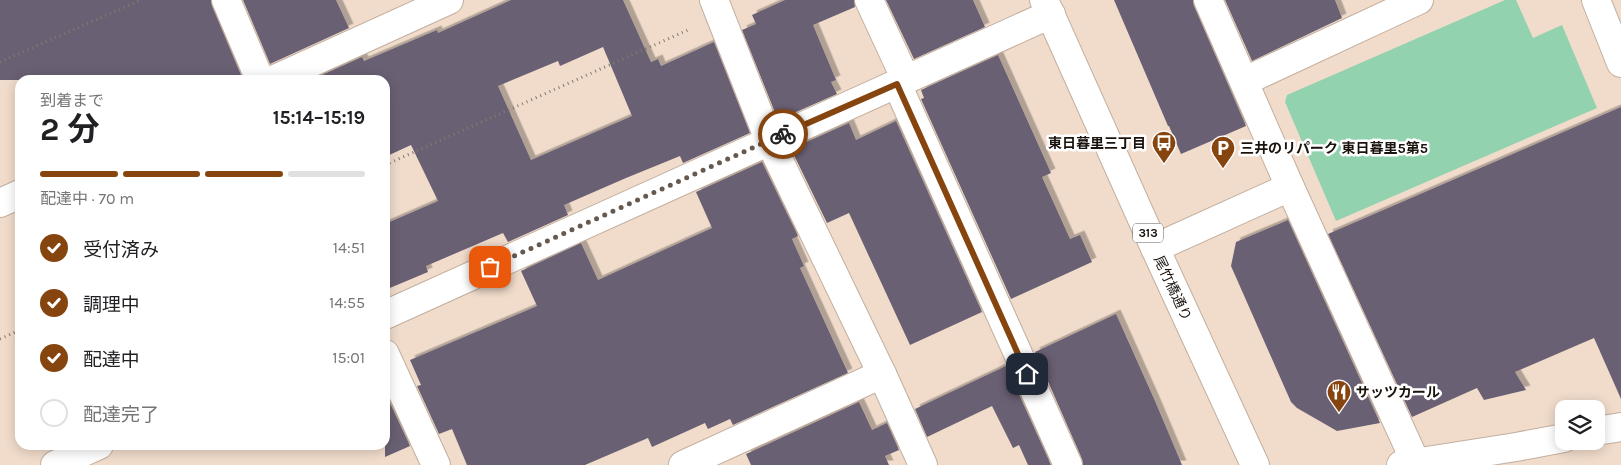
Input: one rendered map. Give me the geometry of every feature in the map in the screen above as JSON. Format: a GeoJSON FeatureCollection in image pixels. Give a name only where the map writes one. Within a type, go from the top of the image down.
{"type":"FeatureCollection","features":[{"type":"Feature","properties":{"kind":"street"},"geometry":{"type":"LineString","coordinates":[[226,0],[258,75]]}},
{"type":"Feature","properties":{"kind":"street"},"geometry":{"type":"LineString","coordinates":[[284,75],[449,0]]}},
{"type":"Feature","properties":{"kind":"street"},"geometry":{"type":"LineString","coordinates":[[869,0],[901,82],[1068,465]]}},
{"type":"Feature","properties":{"kind":"street"},"geometry":{"type":"LineString","coordinates":[[1208,0],[1245,81],[1408,463],[1518,456],[1555,442]]}},
{"type":"Feature","properties":{"kind":"street"},"geometry":{"type":"LineString","coordinates":[[1245,81],[1419,0]]}},
{"type":"Feature","properties":{"kind":"street"},"geometry":{"type":"LineString","coordinates":[[1596,0],[1621,63]]}},
{"type":"Feature","properties":{"kind":"street"},"geometry":{"type":"LineString","coordinates":[[390,313],[901,82],[1047,7]]}},
{"type":"Feature","properties":{"kind":"street","name":"尾竹橋通り"},"geometry":{"type":"LineString","coordinates":[[1047,7],[1255,465]]}},
{"type":"Feature","properties":{"kind":"street"},"geometry":{"type":"LineString","coordinates":[[718,8],[769,140],[882,374],[923,465]]}},
{"type":"Feature","properties":{"kind":"street"},"geometry":{"type":"LineString","coordinates":[[1155,248],[1290,187]]}},
{"type":"Feature","properties":{"kind":"street"},"geometry":{"type":"LineString","coordinates":[[0,203],[15,196]]}},
{"type":"Feature","properties":{"kind":"street"},"geometry":{"type":"LineString","coordinates":[[390,365],[436,465]]}},
{"type":"Feature","properties":{"kind":"street"},"geometry":{"type":"LineString","coordinates":[[683,465],[882,374]]}},
{"type":"Feature","properties":{"kind":"street"},"geometry":{"type":"LineString","coordinates":[[1605,430],[1621,427]]}},
{"type":"Feature","properties":{"kind":"street"},"geometry":{"type":"LineString","coordinates":[[55,465],[88,450]]}},
{"type":"Feature","properties":{"kind":"path"},"geometry":{"type":"LineString","coordinates":[[0,62],[141,0]]}},
{"type":"Feature","properties":{"kind":"path"},"geometry":{"type":"LineString","coordinates":[[390,163],[718,8]]}},
{"type":"Feature","properties":{"kind":"path"},"geometry":{"type":"LineString","coordinates":[[0,339],[15,332]]}},
{"type":"Feature","properties":{"kind":"green space"},"geometry":{"type":"Polygon","coordinates":[[[1505,0],[1516,0],[1533,38],[1562,25],[1597,108],[1336,221],[1285,102],[1287,95],[1505,0]]]}},
{"type":"Feature","properties":{"kind":"building"},"geometry":{"type":"Polygon","coordinates":[[[0,0],[211,0],[241,75],[15,75],[15,80],[0,80],[0,0]]]}},
{"type":"Feature","properties":{"kind":"building"},"geometry":{"type":"Polygon","coordinates":[[[243,0],[336,0],[349,28],[270,64],[243,0]]]}},
{"type":"Feature","properties":{"kind":"building"},"geometry":{"type":"Polygon","coordinates":[[[511,0],[623,0],[651,62],[658,59],[661,66],[714,42],[750,133],[683,163],[680,156],[626,178],[564,205],[568,215],[508,242],[503,233],[426,266],[428,272],[390,288],[390,222],[438,201],[411,145],[390,155],[390,75],[322,75],[362,57],[364,61],[437,30],[438,33],[511,0]],[[603,47],[560,66],[558,61],[498,86],[531,160],[632,116],[603,47]]]}},
{"type":"Feature","properties":{"kind":"building"},"geometry":{"type":"Polygon","coordinates":[[[785,0],[854,0],[855,7],[813,25],[836,80],[831,82],[837,94],[778,120],[742,30],[756,24],[752,15],[785,0]]]}},
{"type":"Feature","properties":{"kind":"building"},"geometry":{"type":"Polygon","coordinates":[[[886,0],[973,0],[985,27],[914,59],[886,0]]]}},
{"type":"Feature","properties":{"kind":"building"},"geometry":{"type":"Polygon","coordinates":[[[1114,0],[1193,0],[1246,126],[1181,154],[1114,0]]]}},
{"type":"Feature","properties":{"kind":"building"},"geometry":{"type":"Polygon","coordinates":[[[1225,0],[1335,0],[1342,18],[1252,61],[1225,0]]]}},
{"type":"Feature","properties":{"kind":"building"},"geometry":{"type":"Polygon","coordinates":[[[998,55],[1051,173],[1042,177],[1070,239],[1080,235],[1092,262],[1011,299],[921,99],[924,98],[921,90],[998,55]]]}},
{"type":"Feature","properties":{"kind":"building"},"geometry":{"type":"Polygon","coordinates":[[[1621,107],[1621,399],[1594,338],[1515,372],[1526,390],[1484,400],[1477,388],[1412,417],[1328,234],[1621,107]]]}},
{"type":"Feature","properties":{"kind":"building"},"geometry":{"type":"Polygon","coordinates":[[[896,121],[982,312],[910,345],[849,213],[827,223],[791,149],[849,123],[856,140],[896,121]]]}},
{"type":"Feature","properties":{"kind":"building"},"geometry":{"type":"Polygon","coordinates":[[[762,162],[798,236],[792,239],[804,266],[800,268],[848,373],[733,425],[730,419],[708,429],[705,423],[652,447],[648,438],[585,465],[467,465],[452,429],[439,434],[417,386],[421,385],[410,360],[537,306],[521,271],[581,243],[598,280],[712,228],[696,192],[762,162]]]}},
{"type":"Feature","properties":{"kind":"building"},"geometry":{"type":"Polygon","coordinates":[[[1288,220],[1380,423],[1337,431],[1297,408],[1291,402],[1231,266],[1236,242],[1288,220]]]}},
{"type":"Feature","properties":{"kind":"building"},"geometry":{"type":"Polygon","coordinates":[[[1116,314],[1182,465],[1083,465],[1035,352],[1116,314]]]}},
{"type":"Feature","properties":{"kind":"building"},"geometry":{"type":"Polygon","coordinates":[[[1006,366],[1051,465],[1028,465],[1019,445],[1013,448],[992,406],[927,437],[915,409],[1006,366]]]}},
{"type":"Feature","properties":{"kind":"building"},"geometry":{"type":"Polygon","coordinates":[[[859,402],[872,430],[887,423],[899,450],[885,456],[889,465],[751,465],[746,454],[859,402]]]}},
{"type":"Feature","properties":{"kind":"building"},"geometry":{"type":"Polygon","coordinates":[[[390,403],[410,446],[385,457],[385,450],[390,450],[390,403]]]}},
{"type":"Feature","properties":{"kind":"way so far"},"geometry":{"type":"LineString","coordinates":[[490,267],[783,134]]}},
{"type":"Feature","properties":{"kind":"place","name":"東日暮里三丁目"},"geometry":{"type":"Point","coordinates":[1164,164]}},
{"type":"Feature","properties":{"kind":"place","name":"三井のリパーク 東日暮里5第5"},"geometry":{"type":"Point","coordinates":[1223,169]}},
{"type":"Feature","properties":{"kind":"place","name":"サッツカール"},"geometry":{"type":"Point","coordinates":[1339,413]}},
{"type":"Feature","properties":{"kind":"route"},"geometry":{"type":"LineString","coordinates":[[783,134],[897,84],[1027,374]]}}]}
